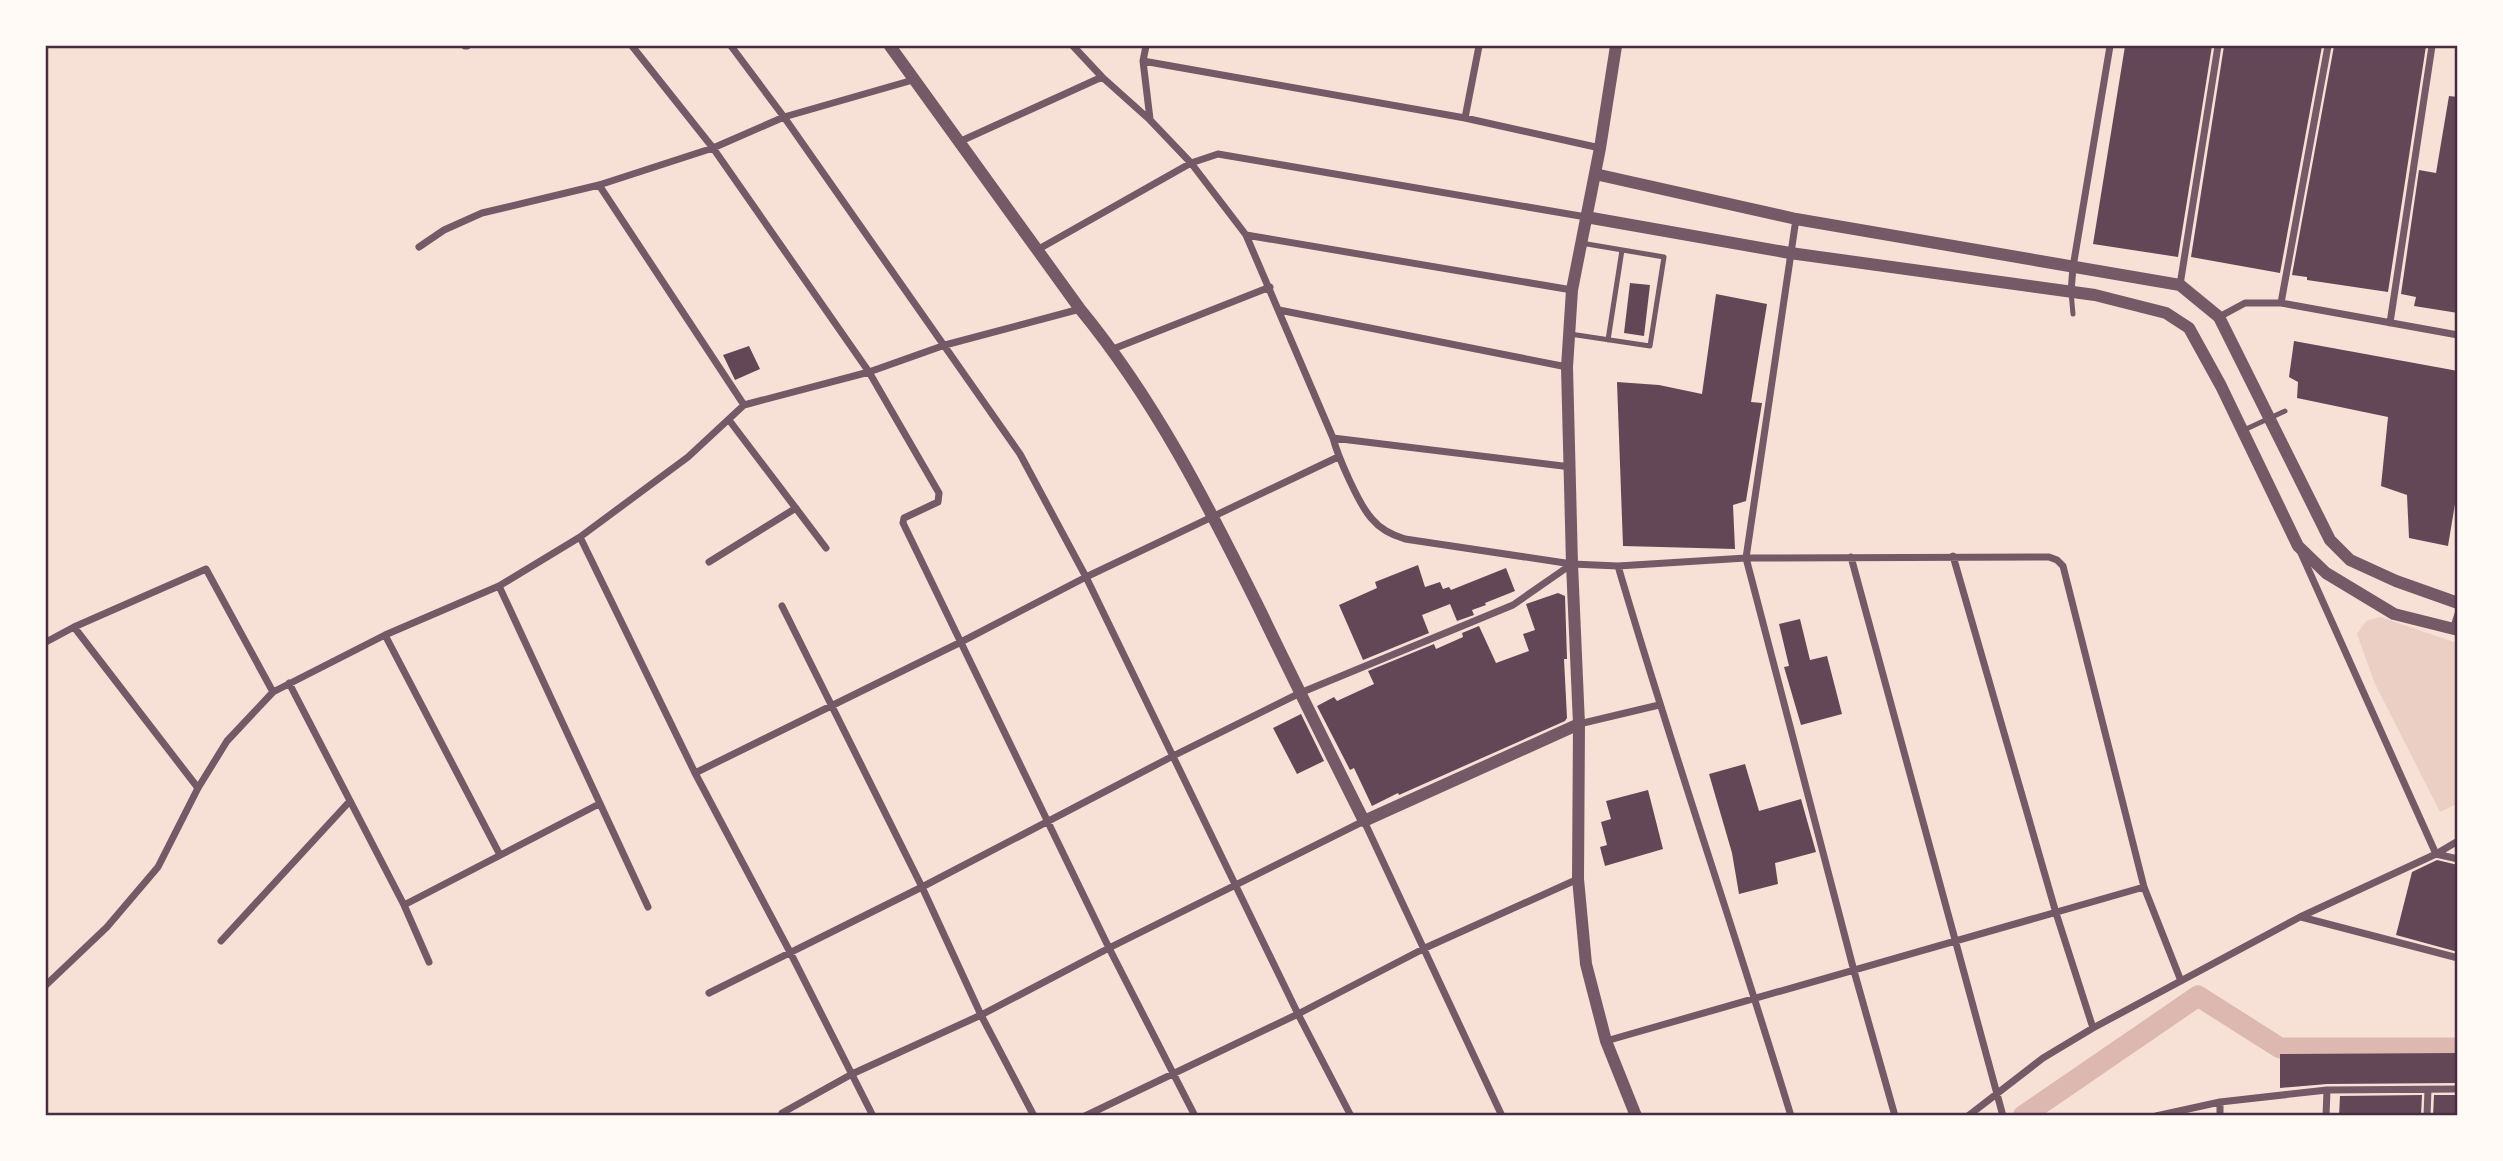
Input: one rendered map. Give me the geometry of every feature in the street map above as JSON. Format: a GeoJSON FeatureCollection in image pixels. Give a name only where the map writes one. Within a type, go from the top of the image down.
{"type":"FeatureCollection","features":[{"type":"Feature","properties":{"kind":"street"},"geometry":{"type":"LineString","coordinates":[[632,46],[713,148],[869,372],[939,493],[938,502],[904,518],[903,523],[1109,948],[1195,1115]]}},
{"type":"Feature","properties":{"kind":"street"},"geometry":{"type":"LineString","coordinates":[[731,46],[784,117],[1020,454],[1086,577],[1298,1014],[1350,1115]]}},
{"type":"Feature","properties":{"kind":"street"},"geometry":{"type":"LineString","coordinates":[[890,46],[1080,309],[1113,349],[1161,424],[1214,516],[1364,821],[1502,1115]]}},
{"type":"Feature","properties":{"kind":"street"},"geometry":{"type":"LineString","coordinates":[[1073,46],[1191,163],[1246,235],[1333,438],[1338,457],[1370,518],[1387,533],[1405,539],[1572,564],[1618,566],[1746,558],[1953,556],[2049,557],[2057,560],[2063,566],[2144,887],[2182,981]]}},
{"type":"Feature","properties":{"kind":"street"},"geometry":{"type":"LineString","coordinates":[[1146,46],[1143,61],[1150,120]]}},
{"type":"Feature","properties":{"kind":"street"},"geometry":{"type":"LineString","coordinates":[[1465,118],[1479,46]]}},
{"type":"Feature","properties":{"kind":"street"},"geometry":{"type":"LineString","coordinates":[[1616,46],[1600,148],[1572,289],[1567,367],[1579,724],[1578,879],[1587,964],[1606,1041],[1636,1115]]}},
{"type":"Feature","properties":{"kind":"street"},"geometry":{"type":"LineString","coordinates":[[2071,292],[2110,46]]}},
{"type":"Feature","properties":{"kind":"street"},"geometry":{"type":"LineString","coordinates":[[2180,285],[2218,46]]}},
{"type":"Feature","properties":{"kind":"street"},"geometry":{"type":"LineString","coordinates":[[2281,303],[2328,46]]}},
{"type":"Feature","properties":{"kind":"street"},"geometry":{"type":"LineString","coordinates":[[2390,323],[2431,46]]}},
{"type":"Feature","properties":{"kind":"street"},"geometry":{"type":"LineString","coordinates":[[1143,61],[1465,118],[1600,148]]}},
{"type":"Feature","properties":{"kind":"street"},"geometry":{"type":"LineString","coordinates":[[961,141],[1102,77]]}},
{"type":"Feature","properties":{"kind":"street"},"geometry":{"type":"LineString","coordinates":[[419,247],[444,230],[482,213],[599,186],[713,148],[784,117],[913,79]]}},
{"type":"Feature","properties":{"kind":"street"},"geometry":{"type":"LineString","coordinates":[[1037,250],[1191,163],[1208,155],[1218,154],[1790,253],[2095,295],[2166,313],[2189,328],[2221,387],[2298,546],[2436,854]]}},
{"type":"Feature","properties":{"kind":"street"},"geometry":{"type":"LineString","coordinates":[[1595,174],[1796,219],[2180,285],[2219,317],[2330,540],[2350,559],[2396,581],[2458,603]]}},
{"type":"Feature","properties":{"kind":"street"},"geometry":{"type":"LineString","coordinates":[[599,186],[744,405]]}},
{"type":"Feature","properties":{"kind":"street"},"geometry":{"type":"LineString","coordinates":[[1796,219],[1746,558],[1854,971],[1895,1115]]}},
{"type":"Feature","properties":{"kind":"street"},"geometry":{"type":"LineString","coordinates":[[1246,235],[1572,289]]}},
{"type":"Feature","properties":{"kind":"street"},"geometry":{"type":"LineString","coordinates":[[1113,349],[1270,287]]}},
{"type":"Feature","properties":{"kind":"street"},"geometry":{"type":"LineString","coordinates":[[2219,317],[2245,303],[2281,303],[2458,335]]}},
{"type":"Feature","properties":{"kind":"street"},"geometry":{"type":"LineString","coordinates":[[46,985],[107,927],[158,867],[198,788],[227,741],[274,692],[289,682],[385,635],[499,586],[580,537],[688,457],[744,405],[869,372],[945,345],[1080,309]]}},
{"type":"Feature","properties":{"kind":"street"},"geometry":{"type":"LineString","coordinates":[[1279,310],[1567,367]]}},
{"type":"Feature","properties":{"kind":"street"},"geometry":{"type":"LineString","coordinates":[[729,420],[826,548]]}},
{"type":"Feature","properties":{"kind":"street"},"geometry":{"type":"LineString","coordinates":[[1333,438],[1571,467]]}},
{"type":"Feature","properties":{"kind":"street"},"geometry":{"type":"LineString","coordinates":[[695,772],[959,643],[1086,577],[1338,457]]}},
{"type":"Feature","properties":{"kind":"street"},"geometry":{"type":"LineString","coordinates":[[709,562],[796,508]]}},
{"type":"Feature","properties":{"kind":"street"},"geometry":{"type":"LineString","coordinates":[[580,537],[695,772],[873,1115]]}},
{"type":"Feature","properties":{"kind":"street"},"geometry":{"type":"LineString","coordinates":[[2298,546],[2326,573],[2394,614],[2455,630],[2458,614]]}},
{"type":"Feature","properties":{"kind":"street"},"geometry":{"type":"LineString","coordinates":[[1953,556],[2056,912],[2093,1028]]}},
{"type":"Feature","properties":{"kind":"street"},"geometry":{"type":"LineString","coordinates":[[1851,557],[2003,1114]]}},
{"type":"Feature","properties":{"kind":"street"},"geometry":{"type":"LineString","coordinates":[[709,993],[922,887],[1300,692],[1513,605],[1572,564]]}},
{"type":"Feature","properties":{"kind":"street"},"geometry":{"type":"LineString","coordinates":[[1618,566],[1659,705],[1791,1115]]}},
{"type":"Feature","properties":{"kind":"street"},"geometry":{"type":"LineString","coordinates":[[46,642],[206,569],[274,692]]}},
{"type":"Feature","properties":{"kind":"street"},"geometry":{"type":"LineString","coordinates":[[499,586],[648,907]]}},
{"type":"Feature","properties":{"kind":"street"},"geometry":{"type":"LineString","coordinates":[[782,606],[922,887],[981,1015],[1034,1115]]}},
{"type":"Feature","properties":{"kind":"street"},"geometry":{"type":"LineString","coordinates":[[74,627],[198,788]]}},
{"type":"Feature","properties":{"kind":"street"},"geometry":{"type":"LineString","coordinates":[[385,635],[500,855]]}},
{"type":"Feature","properties":{"kind":"street"},"geometry":{"type":"LineString","coordinates":[[289,682],[404,905],[429,962]]}},
{"type":"Feature","properties":{"kind":"street"},"geometry":{"type":"LineString","coordinates":[[782,1113],[852,1074],[981,1015],[1364,821],[1579,724],[1659,705]]}},
{"type":"Feature","properties":{"kind":"street"},"geometry":{"type":"LineString","coordinates":[[221,941],[349,802]]}},
{"type":"Feature","properties":{"kind":"street"},"geometry":{"type":"LineString","coordinates":[[404,905],[600,804]]}},
{"type":"Feature","properties":{"kind":"street"},"geometry":{"type":"LineString","coordinates":[[1968,1115],[2043,1058],[2093,1028],[2300,917],[2436,854],[2458,841]]}},
{"type":"Feature","properties":{"kind":"street"},"geometry":{"type":"LineString","coordinates":[[2436,854],[2458,859]]}},
{"type":"Feature","properties":{"kind":"street"},"geometry":{"type":"LineString","coordinates":[[1085,1115],[1298,1014],[1424,948],[1578,879]]}},
{"type":"Feature","properties":{"kind":"street"},"geometry":{"type":"LineString","coordinates":[[1606,1041],[2144,887]]}},
{"type":"Feature","properties":{"kind":"street"},"geometry":{"type":"LineString","coordinates":[[2300,917],[2458,958]]}},
{"type":"Feature","properties":{"kind":"street"},"geometry":{"type":"LineString","coordinates":[[2157,1115],[2220,1102],[2327,1090],[2458,1089]]}},
{"type":"Feature","properties":{"kind":"street"},"geometry":{"type":"LineString","coordinates":[[2326,1115],[2327,1090]]}},
{"type":"Feature","properties":{"kind":"street"},"geometry":{"type":"LineString","coordinates":[[2427,1115],[2428,1090]]}},
{"type":"Feature","properties":{"kind":"street"},"geometry":{"type":"LineString","coordinates":[[2220,1102],[2220,1115]]}},
{"type":"Feature","properties":{"kind":"lane"},"geometry":{"type":"LineString","coordinates":[[1570,334],[1650,346],[1664,257],[1581,243]]}},
{"type":"Feature","properties":{"kind":"lane"},"geometry":{"type":"LineString","coordinates":[[1608,340],[1622,250]]}},
{"type":"Feature","properties":{"kind":"lane"},"geometry":{"type":"LineString","coordinates":[[2071,292],[2073,314]]}},
{"type":"Feature","properties":{"kind":"lane"},"geometry":{"type":"LineString","coordinates":[[2241,431],[2286,411]]}},
{"type":"Feature","properties":{"kind":"shaded area"},"geometry":{"type":"Polygon","coordinates":[[[2380,617],[2457,643],[2457,804],[2440,812],[2375,684],[2357,634],[2366,621],[2380,617]]]}},
{"type":"Feature","properties":{"kind":"building"},"geometry":{"type":"Polygon","coordinates":[[[2125,46],[2212,46],[2178,257],[2093,244],[2125,46]]]}},
{"type":"Feature","properties":{"kind":"building"},"geometry":{"type":"Polygon","coordinates":[[[2224,46],[2322,46],[2280,273],[2191,257],[2224,46]]]}},
{"type":"Feature","properties":{"kind":"building"},"geometry":{"type":"Polygon","coordinates":[[[2334,46],[2426,46],[2388,292],[2307,280],[2307,277],[2292,275],[2334,46]]]}},
{"type":"Feature","properties":{"kind":"building"},"geometry":{"type":"Polygon","coordinates":[[[2449,96],[2458,97],[2458,313],[2414,306],[2416,297],[2401,294],[2419,170],[2436,173],[2449,96]]]}},
{"type":"Feature","properties":{"kind":"building"},"geometry":{"type":"Polygon","coordinates":[[[1630,283],[1650,285],[1644,336],[1624,333],[1630,283]]]}},
{"type":"Feature","properties":{"kind":"building"},"geometry":{"type":"Polygon","coordinates":[[[1716,294],[1767,304],[1751,402],[1762,403],[1746,501],[1733,505],[1735,549],[1623,546],[1617,382],[1659,385],[1702,394],[1716,294]]]}},
{"type":"Feature","properties":{"kind":"building"},"geometry":{"type":"Polygon","coordinates":[[[2294,341],[2458,371],[2458,486],[2448,546],[2409,538],[2407,495],[2381,486],[2388,417],[2297,398],[2298,382],[2289,377],[2294,341]]]}},
{"type":"Feature","properties":{"kind":"building"},"geometry":{"type":"Polygon","coordinates":[[[749,346],[760,369],[735,380],[723,355],[749,346]]]}},
{"type":"Feature","properties":{"kind":"building"},"geometry":{"type":"Polygon","coordinates":[[[1418,565],[1425,587],[1440,582],[1443,589],[1449,587],[1451,590],[1506,568],[1515,591],[1485,603],[1486,605],[1472,610],[1474,615],[1457,621],[1450,604],[1422,615],[1429,633],[1363,660],[1339,605],[1377,588],[1375,582],[1418,565]]]}},
{"type":"Feature","properties":{"kind":"building"},"geometry":{"type":"Polygon","coordinates":[[[1558,593],[1565,596],[1565,721],[1372,806],[1354,768],[1350,770],[1317,706],[1334,697],[1337,701],[1374,684],[1368,671],[1434,644],[1436,649],[1463,637],[1462,633],[1479,626],[1496,663],[1529,651],[1523,634],[1535,630],[1526,604],[1558,593]]]}},
{"type":"Feature","properties":{"kind":"building"},"geometry":{"type":"Polygon","coordinates":[[[1800,619],[1810,660],[1827,656],[1842,714],[1801,725],[1784,667],[1789,666],[1779,624],[1800,619]]]}},
{"type":"Feature","properties":{"kind":"building"},"geometry":{"type":"Polygon","coordinates":[[[1301,714],[1324,761],[1297,774],[1273,728],[1301,714]]]}},
{"type":"Feature","properties":{"kind":"building"},"geometry":{"type":"Polygon","coordinates":[[[1745,764],[1759,811],[1801,799],[1816,852],[1775,863],[1778,884],[1739,894],[1732,853],[1709,774],[1745,764]]]}},
{"type":"Feature","properties":{"kind":"building"},"geometry":{"type":"Polygon","coordinates":[[[1648,790],[1663,849],[1605,866],[1600,847],[1607,845],[1601,822],[1611,819],[1606,801],[1648,790]]]}},
{"type":"Feature","properties":{"kind":"building"},"geometry":{"type":"Polygon","coordinates":[[[2437,860],[2458,865],[2458,952],[2396,935],[2412,872],[2437,860]]]}},
{"type":"Feature","properties":{"kind":"building"},"geometry":{"type":"Polygon","coordinates":[[[2458,1053],[2458,1083],[2327,1084],[2280,1088],[2280,1054],[2458,1053]]]}},
{"type":"Feature","properties":{"kind":"building"},"geometry":{"type":"Polygon","coordinates":[[[2422,1095],[2421,1116],[2339,1116],[2340,1096],[2422,1095]]]}},
{"type":"Feature","properties":{"kind":"building"},"geometry":{"type":"Polygon","coordinates":[[[2434,1095],[2458,1095],[2458,1116],[2433,1116],[2434,1095]]]}},
{"type":"Feature","properties":{"kind":"waterway"},"geometry":{"type":"LineString","coordinates":[[2023,1116],[2198,996],[2280,1048],[2458,1048]]}}]}
